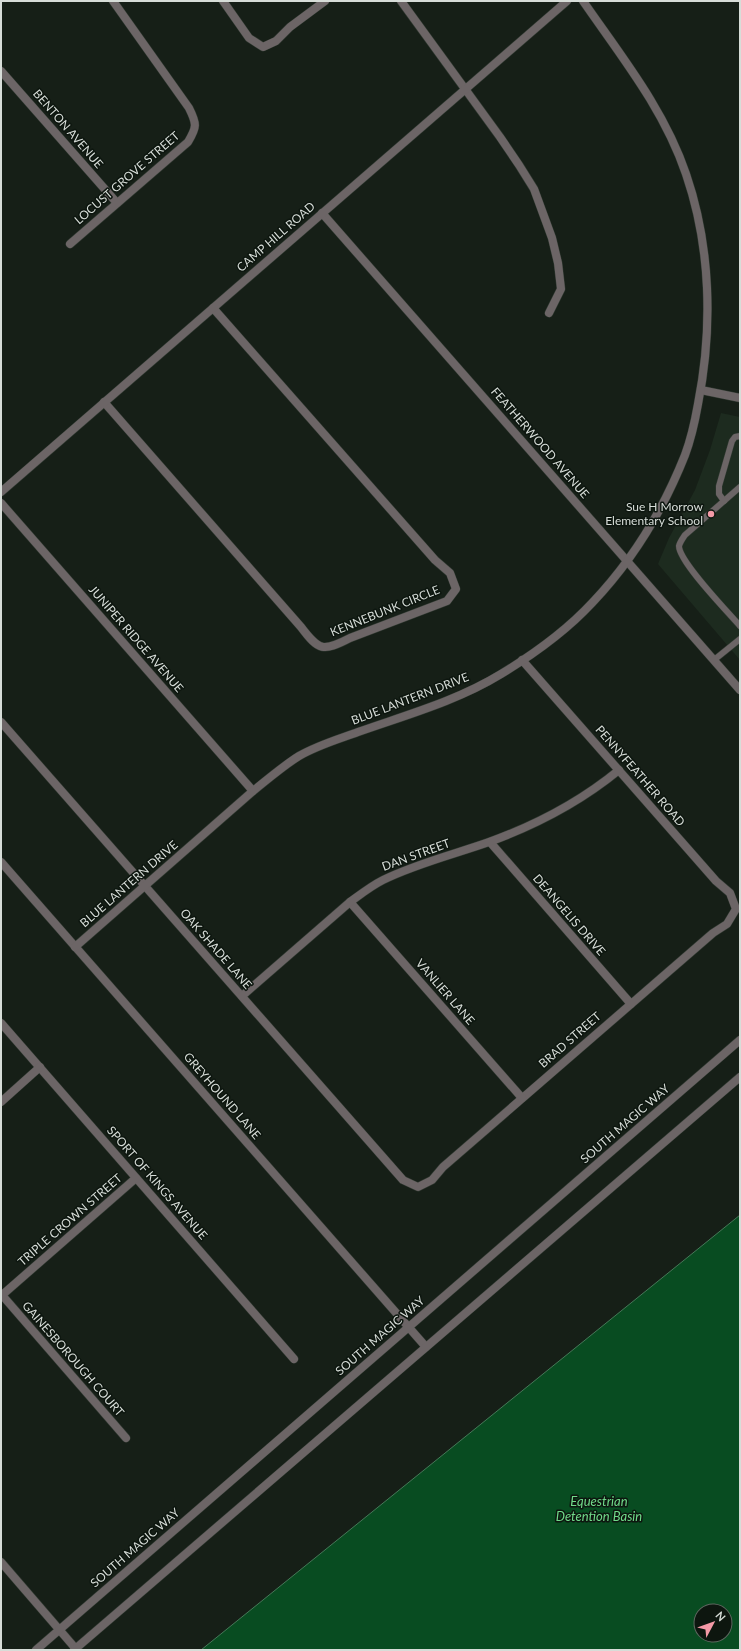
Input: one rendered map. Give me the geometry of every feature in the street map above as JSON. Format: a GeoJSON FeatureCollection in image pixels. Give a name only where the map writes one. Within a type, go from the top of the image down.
{"type":"FeatureCollection","features":[{"type":"Feature","properties":{"kind":"street","name":"LOCUST GROVE STREET"},"geometry":{"type":"LineString","coordinates":[[70,244],[188,142],[195,126],[195,120],[189,108],[113,1]]}},
{"type":"Feature","properties":{"kind":"street"},"geometry":{"type":"LineString","coordinates":[[223,1],[249,38],[263,47],[276,41],[290,27],[325,1]]}},
{"type":"Feature","properties":{"kind":"street"},"geometry":{"type":"LineString","coordinates":[[401,1],[519,165],[534,189],[545,216],[558,263],[561,289],[549,313]]}},
{"type":"Feature","properties":{"kind":"street","name":"CAMP HILL ROAD"},"geometry":{"type":"LineString","coordinates":[[1,492],[567,1]]}},
{"type":"Feature","properties":{"kind":"street","name":"BLUE LANTERN DRIVE"},"geometry":{"type":"LineString","coordinates":[[75,947],[253,791],[277,771],[299,756],[320,746],[472,690],[499,675],[552,639],[592,603],[627,560],[661,508],[685,453],[695,420],[705,364],[707,335],[707,285],[702,240],[692,196],[676,150],[652,103],[636,77],[583,1]]}},
{"type":"Feature","properties":{"kind":"street","name":"BENTON AVENUE"},"geometry":{"type":"LineString","coordinates":[[1,71],[117,203]]}},
{"type":"Feature","properties":{"kind":"street","name":"FEATHERWOOD AVENUE"},"geometry":{"type":"LineString","coordinates":[[322,213],[740,690]]}},
{"type":"Feature","properties":{"kind":"street","name":"KENNEBUNK CIRCLE"},"geometry":{"type":"LineString","coordinates":[[104,402],[300,627],[312,643],[322,648],[336,645],[350,638],[447,601],[456,589],[450,573],[430,554],[213,308]]}},
{"type":"Feature","properties":{"kind":"street"},"geometry":{"type":"LineString","coordinates":[[701,390],[740,398]]}},
{"type":"Feature","properties":{"kind":"street","name":"JUNIPER RIDGE AVENUE"},"geometry":{"type":"LineString","coordinates":[[1,503],[253,791]]}},
{"type":"Feature","properties":{"kind":"street","name":"PENNYFEATHER ROAD"},"geometry":{"type":"LineString","coordinates":[[522,660],[716,881],[730,893],[736,909]]}},
{"type":"Feature","properties":{"kind":"street","name":"OAK SHADE LANE"},"geometry":{"type":"LineString","coordinates":[[1,722],[403,1180],[418,1187]]}},
{"type":"Feature","properties":{"kind":"street","name":"DAN STREET"},"geometry":{"type":"LineString","coordinates":[[242,996],[368,888],[383,880],[490,842],[524,828],[572,803],[597,787],[619,770]]}},
{"type":"Feature","properties":{"kind":"street","name":"DEANGELIS DRIVE"},"geometry":{"type":"LineString","coordinates":[[490,842],[631,1004]]}},
{"type":"Feature","properties":{"kind":"street","name":"GREYHOUND LANE"},"geometry":{"type":"LineString","coordinates":[[1,862],[426,1347]]}},
{"type":"Feature","properties":{"kind":"street","name":"VANLIER LANE"},"geometry":{"type":"LineString","coordinates":[[350,902],[522,1098]]}},
{"type":"Feature","properties":{"kind":"street","name":"BRAD STREET"},"geometry":{"type":"LineString","coordinates":[[418,1187],[432,1180],[443,1167],[713,932],[727,924],[736,909]]}},
{"type":"Feature","properties":{"kind":"street","name":"SPORT OF KINGS AVENUE"},"geometry":{"type":"LineString","coordinates":[[1,1023],[294,1359]]}},
{"type":"Feature","properties":{"kind":"street","name":"SOUTH MAGIC WAY"},"geometry":{"type":"LineString","coordinates":[[36,1650],[740,1040]]}},
{"type":"Feature","properties":{"kind":"street"},"geometry":{"type":"LineString","coordinates":[[1,1102],[40,1067]]}},
{"type":"Feature","properties":{"kind":"street"},"geometry":{"type":"LineString","coordinates":[[1,1562],[75,1649],[740,1077]]}},
{"type":"Feature","properties":{"kind":"street","name":"TRIPLE CROWN STREET"},"geometry":{"type":"LineString","coordinates":[[1,1296],[136,1178]]}},
{"type":"Feature","properties":{"kind":"street","name":"GAINESBOROUGH COURT"},"geometry":{"type":"LineString","coordinates":[[1,1296],[126,1438]]}},
{"type":"Feature","properties":{"kind":"lane"},"geometry":{"type":"LineString","coordinates":[[724,501],[719,494],[719,486],[732,441],[734,438],[740,436]]}},
{"type":"Feature","properties":{"kind":"lane"},"geometry":{"type":"LineString","coordinates":[[740,487],[685,535],[679,547],[686,563],[740,626]]}},
{"type":"Feature","properties":{"kind":"lane"},"geometry":{"type":"LineString","coordinates":[[714,660],[740,639]]}},
{"type":"Feature","properties":{"kind":"shaded area","name":"Sue H Morrow Elementary School"},"geometry":{"type":"Polygon","coordinates":[[[721,413],[740,417],[740,660],[658,564],[669,538],[695,490],[710,450],[721,413]]]}},
{"type":"Feature","properties":{"kind":"water","name":"Equestrian Detention Basin"},"geometry":{"type":"Polygon","coordinates":[[[740,1215],[740,1650],[201,1650],[740,1215]]]}},
{"type":"Feature","properties":{"kind":"place","name":"Sue H Morrow Elementary School"},"geometry":{"type":"Point","coordinates":[711,514]}}]}
